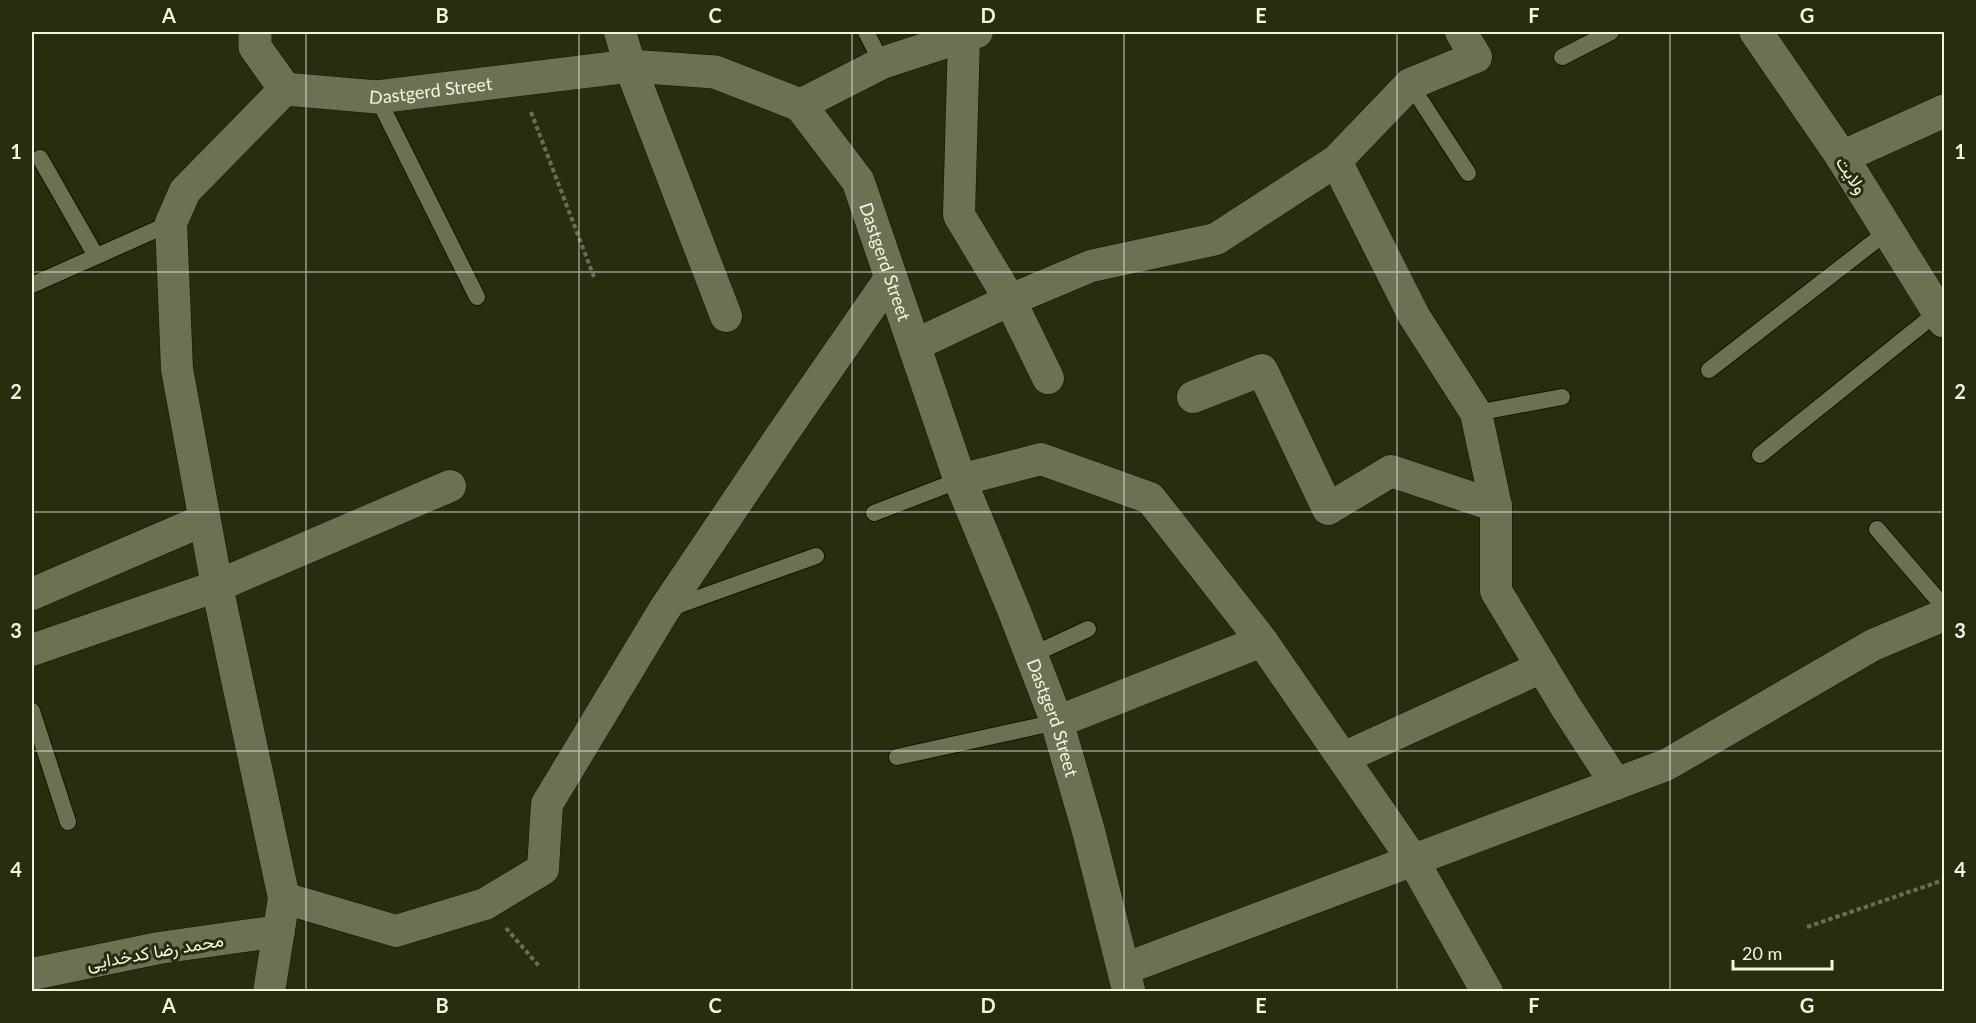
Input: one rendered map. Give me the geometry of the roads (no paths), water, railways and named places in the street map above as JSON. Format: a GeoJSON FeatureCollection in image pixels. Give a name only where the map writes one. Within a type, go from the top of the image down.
{"type":"FeatureCollection","features":[{"type":"Feature","properties":{"kind":"main road"},"geometry":{"type":"LineString","coordinates":[[255,32],[255,47],[285,89]]}},
{"type":"Feature","properties":{"kind":"main road","name":"ولایت"},"geometry":{"type":"LineString","coordinates":[[1756,32],[1842,157],[1941,316]]}},
{"type":"Feature","properties":{"kind":"main road","name":"Dastgerd Street"},"geometry":{"type":"LineString","coordinates":[[285,89],[377,97],[630,66],[715,72],[800,105],[858,181],[960,480],[1057,722],[1126,980]]}},
{"type":"Feature","properties":{"kind":"main road"},"geometry":{"type":"LineString","coordinates":[[1842,157],[1944,111]]}},
{"type":"Feature","properties":{"kind":"street"},"geometry":{"type":"LineString","coordinates":[[620,32],[630,66],[726,316]]}},
{"type":"Feature","properties":{"kind":"street"},"geometry":{"type":"LineString","coordinates":[[915,345],[1010,300],[1091,266],[1216,239],[1336,161],[1410,84],[1476,57],[1461,32]]}},
{"type":"Feature","properties":{"kind":"street"},"geometry":{"type":"LineString","coordinates":[[800,105],[882,63],[971,34],[959,215],[1010,300],[1048,378]]}},
{"type":"Feature","properties":{"kind":"street"},"geometry":{"type":"LineString","coordinates":[[268,992],[285,898],[217,586],[177,369],[171,223],[185,192],[285,89]]}},
{"type":"Feature","properties":{"kind":"street"},"geometry":{"type":"LineString","coordinates":[[1336,161],[1414,316],[1476,412],[1496,506],[1496,591],[1616,784]]}},
{"type":"Feature","properties":{"kind":"street"},"geometry":{"type":"LineString","coordinates":[[285,898],[396,931],[485,904],[543,869],[547,804],[664,610],[891,277]]}},
{"type":"Feature","properties":{"kind":"street"},"geometry":{"type":"LineString","coordinates":[[1193,397],[1262,370],[1328,509],[1391,471],[1496,506]]}},
{"type":"Feature","properties":{"kind":"street"},"geometry":{"type":"LineString","coordinates":[[960,480],[1041,459],[1150,498],[1262,641],[1413,860],[1487,992]]}},
{"type":"Feature","properties":{"kind":"street"},"geometry":{"type":"LineString","coordinates":[[32,650],[217,586],[450,486]]}},
{"type":"Feature","properties":{"kind":"street"},"geometry":{"type":"LineString","coordinates":[[32,594],[204,520]]}},
{"type":"Feature","properties":{"kind":"street"},"geometry":{"type":"LineString","coordinates":[[1126,980],[1413,860],[1666,765],[1873,645],[1944,615]]}},
{"type":"Feature","properties":{"kind":"street"},"geometry":{"type":"LineString","coordinates":[[1057,722],[1262,641]]}},
{"type":"Feature","properties":{"kind":"street"},"geometry":{"type":"LineString","coordinates":[[1343,759],[1542,667]]}},
{"type":"Feature","properties":{"kind":"street","name":"محمد رضا کدخدایی"},"geometry":{"type":"LineString","coordinates":[[32,974],[159,948],[279,931]]}},
{"type":"Feature","properties":{"kind":"lane"},"geometry":{"type":"LineString","coordinates":[[866,32],[882,63]]}},
{"type":"Feature","properties":{"kind":"lane"},"geometry":{"type":"LineString","coordinates":[[1562,57],[1611,32]]}},
{"type":"Feature","properties":{"kind":"lane"},"geometry":{"type":"LineString","coordinates":[[1410,84],[1468,173]]}},
{"type":"Feature","properties":{"kind":"lane"},"geometry":{"type":"LineString","coordinates":[[377,97],[477,297]]}},
{"type":"Feature","properties":{"kind":"lane"},"geometry":{"type":"LineString","coordinates":[[40,158],[96,256]]}},
{"type":"Feature","properties":{"kind":"lane"},"geometry":{"type":"LineString","coordinates":[[32,285],[171,223]]}},
{"type":"Feature","properties":{"kind":"lane"},"geometry":{"type":"LineString","coordinates":[[1709,370],[1888,231]]}},
{"type":"Feature","properties":{"kind":"lane"},"geometry":{"type":"LineString","coordinates":[[1760,455],[1941,316]]}},
{"type":"Feature","properties":{"kind":"lane"},"geometry":{"type":"LineString","coordinates":[[1476,412],[1562,397]]}},
{"type":"Feature","properties":{"kind":"lane"},"geometry":{"type":"LineString","coordinates":[[874,513],[960,480]]}},
{"type":"Feature","properties":{"kind":"lane"},"geometry":{"type":"LineString","coordinates":[[1877,529],[1944,607]]}},
{"type":"Feature","properties":{"kind":"lane"},"geometry":{"type":"LineString","coordinates":[[664,610],[816,556]]}},
{"type":"Feature","properties":{"kind":"lane"},"geometry":{"type":"LineString","coordinates":[[1032,655],[1088,629]]}},
{"type":"Feature","properties":{"kind":"lane"},"geometry":{"type":"LineString","coordinates":[[32,711],[68,822]]}},
{"type":"Feature","properties":{"kind":"lane"},"geometry":{"type":"LineString","coordinates":[[897,757],[1057,722]]}}]}
